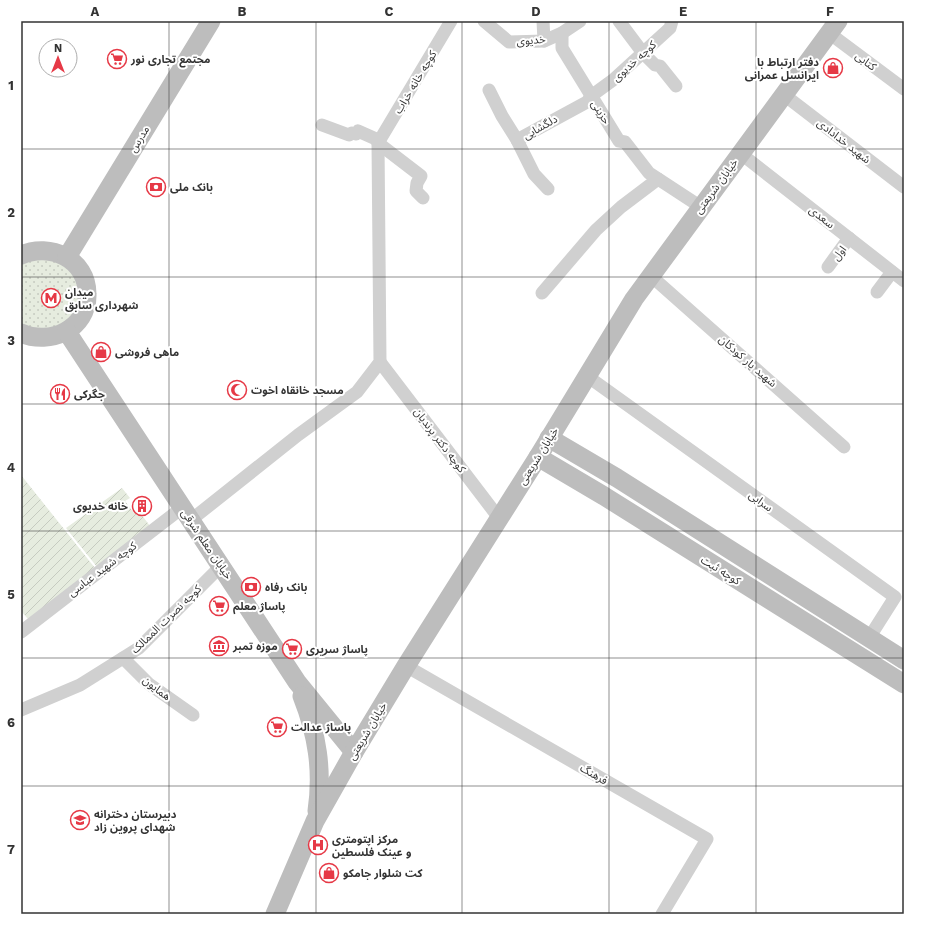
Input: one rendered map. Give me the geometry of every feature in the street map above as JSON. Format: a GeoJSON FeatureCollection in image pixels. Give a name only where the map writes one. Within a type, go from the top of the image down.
{"type":"FeatureCollection","features":[{"type":"Feature","properties":{"kind":"main road","name":"مدرس"},"geometry":{"type":"LineString","coordinates":[[67,257],[211,21]]}},
{"type":"Feature","properties":{"kind":"main road","name":"خیابان شریعتی"},"geometry":{"type":"LineString","coordinates":[[275,914],[315,821],[354,752],[406,666],[538,457],[634,299],[833,27]]}},
{"type":"Feature","properties":{"kind":"main road"},"geometry":{"type":"LineString","coordinates":[[21,255],[30,251],[42,249],[55,251],[67,257],[78,267],[85,280],[88,294],[85,309],[78,322],[67,332],[55,337],[42,339],[30,337],[21,333]]}},
{"type":"Feature","properties":{"kind":"main road","name":"خیابان معلم شرقی"},"geometry":{"type":"LineString","coordinates":[[67,332],[222,565],[296,682],[354,752]]}},
{"type":"Feature","properties":{"kind":"main road","name":"کوچه ثبت"},"geometry":{"type":"LineString","coordinates":[[549,438],[617,478],[904,660]]}},
{"type":"Feature","properties":{"kind":"main road","name":"کوچه ثبت"},"geometry":{"type":"LineString","coordinates":[[538,457],[604,496],[904,684]]}},
{"type":"Feature","properties":{"kind":"main road"},"geometry":{"type":"LineString","coordinates":[[604,496],[604,485],[606,482],[617,478]]}},
{"type":"Feature","properties":{"kind":"main road"},"geometry":{"type":"LineString","coordinates":[[791,614],[801,595]]}},
{"type":"Feature","properties":{"kind":"main road"},"geometry":{"type":"LineString","coordinates":[[296,682],[309,713],[318,751],[320,792],[315,821]]}},
{"type":"Feature","properties":{"kind":"street","name":"کوچه خانه خراب"},"geometry":{"type":"LineString","coordinates":[[378,144],[451,21]]}},
{"type":"Feature","properties":{"kind":"street","name":"خدیوی"},"geometry":{"type":"LineString","coordinates":[[484,21],[509,42],[544,41],[562,33],[580,21]]}},
{"type":"Feature","properties":{"kind":"street"},"geometry":{"type":"LineString","coordinates":[[543,21],[544,41]]}},
{"type":"Feature","properties":{"kind":"street"},"geometry":{"type":"LineString","coordinates":[[619,21],[643,53],[655,65],[660,66],[676,86]]}},
{"type":"Feature","properties":{"kind":"street","name":"کوچه خدیوی"},"geometry":{"type":"LineString","coordinates":[[591,96],[613,80],[670,28],[672,21]]}},
{"type":"Feature","properties":{"kind":"street","name":"کتابی"},"geometry":{"type":"LineString","coordinates":[[833,27],[904,89]]}},
{"type":"Feature","properties":{"kind":"street","name":"حزینی"},"geometry":{"type":"LineString","coordinates":[[562,33],[562,48],[619,141],[625,142],[649,173],[701,207]]}},
{"type":"Feature","properties":{"kind":"street"},"geometry":{"type":"LineString","coordinates":[[489,90],[502,116],[517,140]]}},
{"type":"Feature","properties":{"kind":"street","name":"شهید خدادادی"},"geometry":{"type":"LineString","coordinates":[[783,94],[904,187]]}},
{"type":"Feature","properties":{"kind":"street","name":"دلگشایی"},"geometry":{"type":"LineString","coordinates":[[548,189],[534,174],[517,140],[587,102],[591,96]]}},
{"type":"Feature","properties":{"kind":"street"},"geometry":{"type":"LineString","coordinates":[[322,125],[349,135],[352,133],[356,134],[358,131],[376,139],[378,144],[380,362]]}},
{"type":"Feature","properties":{"kind":"street"},"geometry":{"type":"LineString","coordinates":[[378,144],[421,176],[417,183],[416,192],[423,198]]}},
{"type":"Feature","properties":{"kind":"street","name":"سعدی"},"geometry":{"type":"LineString","coordinates":[[740,153],[904,281]]}},
{"type":"Feature","properties":{"kind":"street"},"geometry":{"type":"LineString","coordinates":[[542,293],[596,230],[621,207],[658,179]]}},
{"type":"Feature","properties":{"kind":"street","name":"اول"},"geometry":{"type":"LineString","coordinates":[[828,267],[849,238]]}},
{"type":"Feature","properties":{"kind":"street"},"geometry":{"type":"LineString","coordinates":[[877,292],[892,272]]}},
{"type":"Feature","properties":{"kind":"street","name":"شهید یار کودکان"},"geometry":{"type":"LineString","coordinates":[[651,276],[844,447]]}},
{"type":"Feature","properties":{"kind":"street","name":"کوچه شهید عباسی"},"geometry":{"type":"LineString","coordinates":[[21,632],[357,392],[380,362]]}},
{"type":"Feature","properties":{"kind":"street","name":"کوچه دکتر پرندیان"},"geometry":{"type":"LineString","coordinates":[[380,362],[499,518]]}},
{"type":"Feature","properties":{"kind":"street","name":"سرابی"},"geometry":{"type":"LineString","coordinates":[[587,376],[895,597],[869,638]]}},
{"type":"Feature","properties":{"kind":"street","name":"کوچه نصرت الممالک"},"geometry":{"type":"LineString","coordinates":[[21,710],[80,685],[139,648],[222,565]]}},
{"type":"Feature","properties":{"kind":"street","name":"همایون"},"geometry":{"type":"LineString","coordinates":[[123,658],[149,684],[193,715]]}},
{"type":"Feature","properties":{"kind":"street","name":"فرهنگ"},"geometry":{"type":"LineString","coordinates":[[406,666],[706,839],[662,914]]}},
{"type":"Feature","properties":{"kind":"shaded area"},"geometry":{"type":"Polygon","coordinates":[[[38,254],[73,268],[81,305],[55,332],[21,327],[21,261],[38,254]]]}},
{"type":"Feature","properties":{"kind":"shaded area"},"geometry":{"type":"Polygon","coordinates":[[[21,475],[95,568],[28,619],[21,611],[21,475]]]}},
{"type":"Feature","properties":{"kind":"shaded area"},"geometry":{"type":"Polygon","coordinates":[[[122,488],[130,498],[125,501],[134,513],[138,510],[150,526],[97,567],[66,528],[122,488]]]}},
{"type":"Feature","properties":{"kind":"place","name":"مجتمع تجاری نور"},"geometry":{"type":"Point","coordinates":[117,59]}},
{"type":"Feature","properties":{"kind":"place","name":"دفتر ارتباط با ایرانسل عمرانی"},"geometry":{"type":"Point","coordinates":[833,68]}},
{"type":"Feature","properties":{"kind":"place","name":"بانک ملی"},"geometry":{"type":"Point","coordinates":[156,187]}},
{"type":"Feature","properties":{"kind":"place","name":"میدان شهرداری سابق"},"geometry":{"type":"Point","coordinates":[51,298]}},
{"type":"Feature","properties":{"kind":"place","name":"ماهی فروشی"},"geometry":{"type":"Point","coordinates":[101,352]}},
{"type":"Feature","properties":{"kind":"place","name":"مسجد خانقاه اخوت"},"geometry":{"type":"Point","coordinates":[237,390]}},
{"type":"Feature","properties":{"kind":"place","name":"جگرکی"},"geometry":{"type":"Point","coordinates":[60,394]}},
{"type":"Feature","properties":{"kind":"place","name":"خانه خدیوی"},"geometry":{"type":"Point","coordinates":[142,506]}},
{"type":"Feature","properties":{"kind":"place","name":"بانک رفاه"},"geometry":{"type":"Point","coordinates":[251,587]}},
{"type":"Feature","properties":{"kind":"place","name":"پاساژ معلم"},"geometry":{"type":"Point","coordinates":[219,606]}},
{"type":"Feature","properties":{"kind":"place","name":"موزه تمبر"},"geometry":{"type":"Point","coordinates":[219,646]}},
{"type":"Feature","properties":{"kind":"place","name":"پاساژ سریری"},"geometry":{"type":"Point","coordinates":[292,649]}},
{"type":"Feature","properties":{"kind":"place","name":"پاساژ عدالت"},"geometry":{"type":"Point","coordinates":[277,727]}},
{"type":"Feature","properties":{"kind":"place","name":"دبیرستان دخترانه شهدای پروین زاد"},"geometry":{"type":"Point","coordinates":[80,820]}},
{"type":"Feature","properties":{"kind":"place","name":"مرکز اپتومتری و عینک فلسطین"},"geometry":{"type":"Point","coordinates":[318,845]}},
{"type":"Feature","properties":{"kind":"place","name":"کت شلوار جامکو"},"geometry":{"type":"Point","coordinates":[329,873]}}]}
